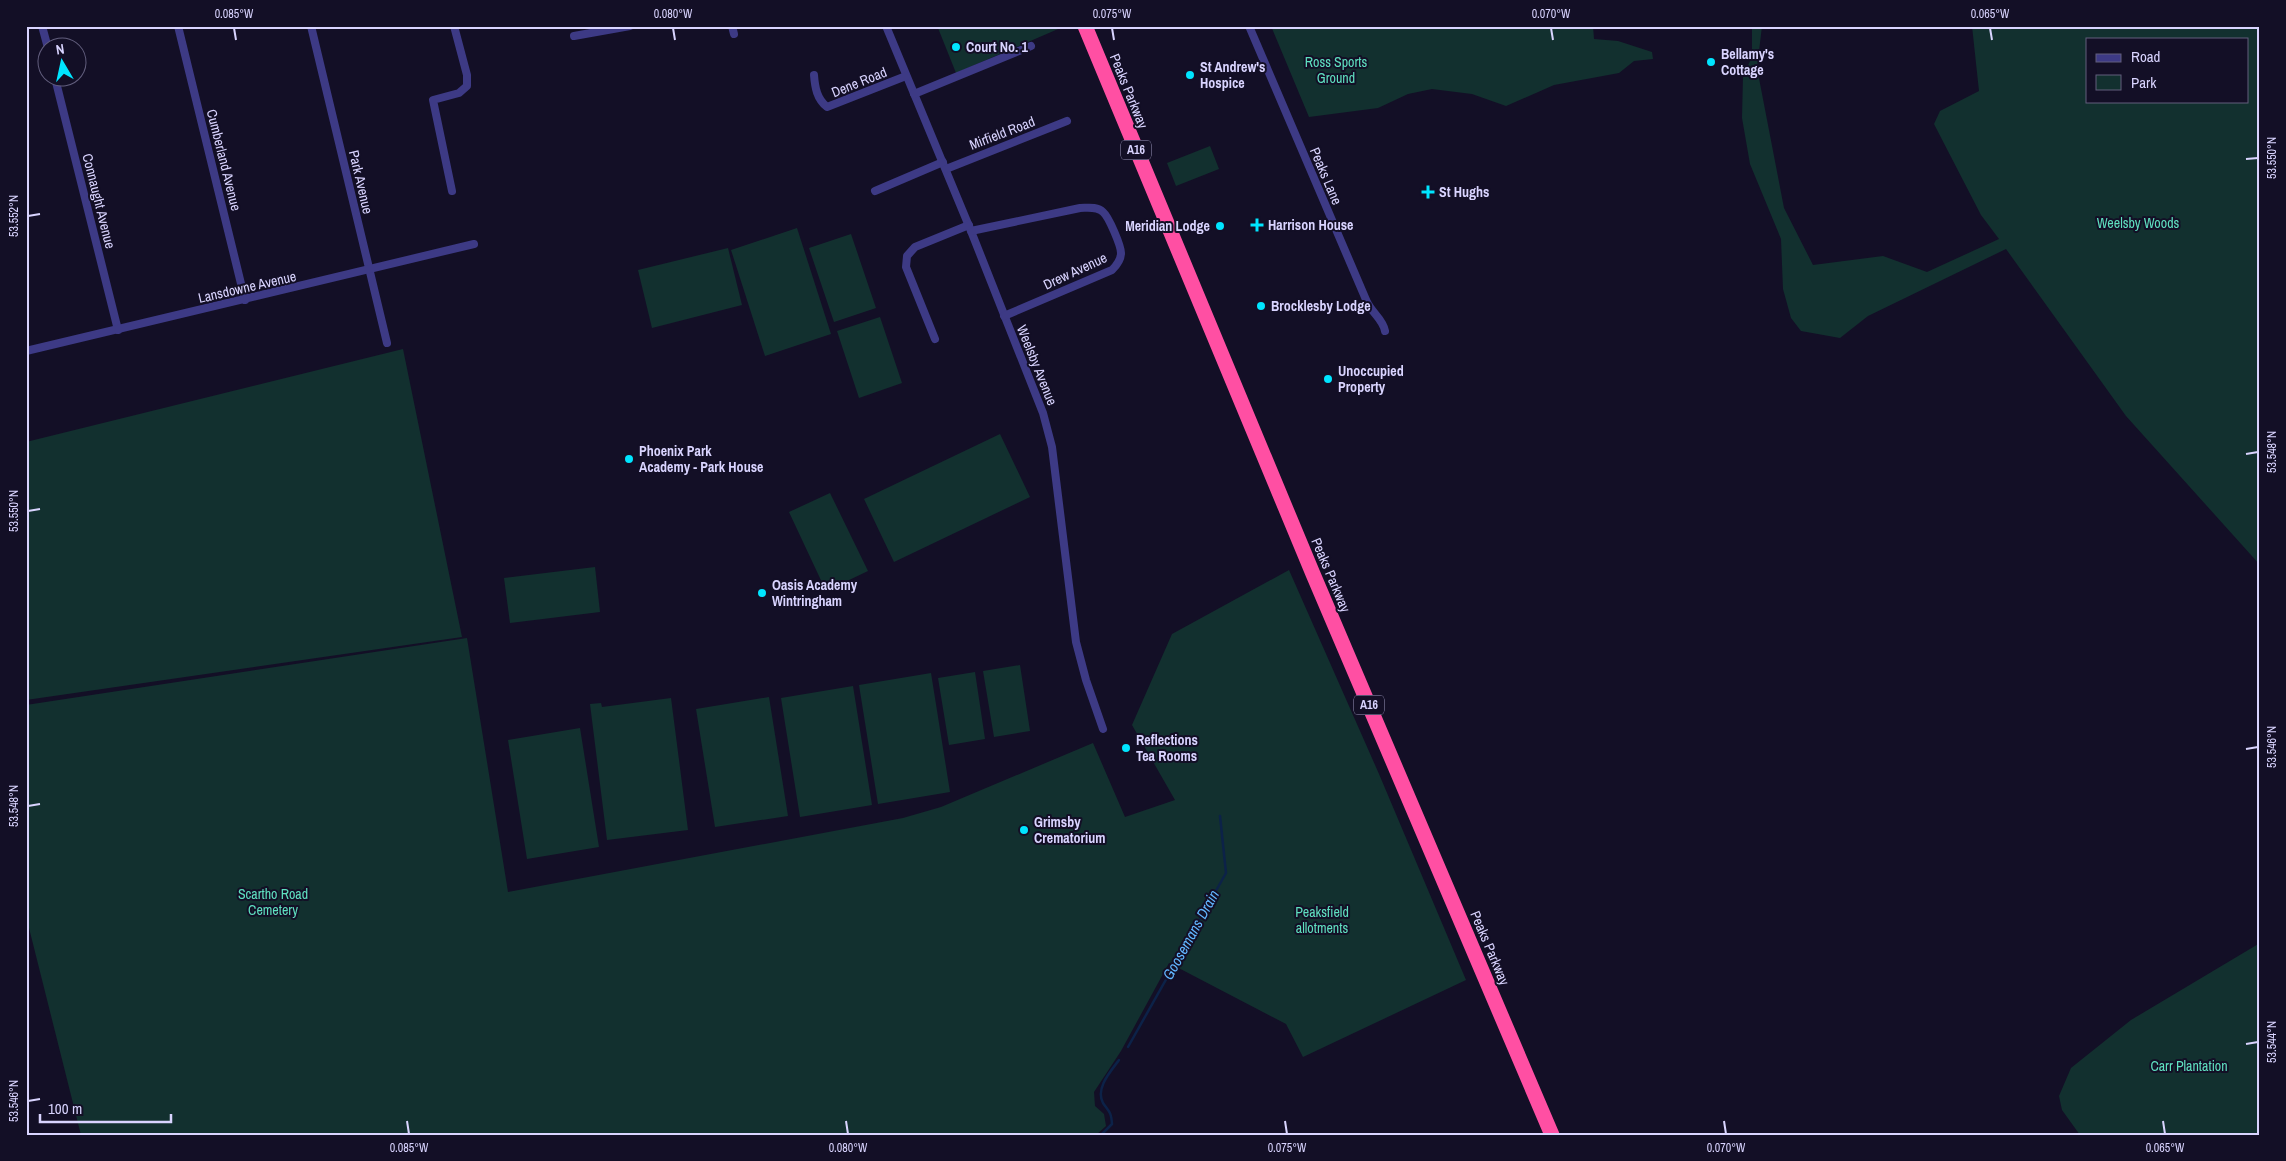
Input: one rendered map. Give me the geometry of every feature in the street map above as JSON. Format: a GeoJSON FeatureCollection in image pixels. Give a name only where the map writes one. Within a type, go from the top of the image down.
{"type":"FeatureCollection","features":[{"type":"Feature","properties":{"kind":"highway","name":"Peaks Parkway"},"geometry":{"type":"LineString","coordinates":[[1085,26],[1312,574],[1552,1135]]}},
{"type":"Feature","properties":{"kind":"street","name":"Cumberland Avenue"},"geometry":{"type":"LineString","coordinates":[[178,26],[245,300]]}},
{"type":"Feature","properties":{"kind":"street","name":"Park Avenue"},"geometry":{"type":"LineString","coordinates":[[311,26],[387,344]]}},
{"type":"Feature","properties":{"kind":"street"},"geometry":{"type":"LineString","coordinates":[[452,191],[433,100],[463,90],[467,86],[467,75],[454,26]]}},
{"type":"Feature","properties":{"kind":"street"},"geometry":{"type":"LineString","coordinates":[[574,36],[630,26]]}},
{"type":"Feature","properties":{"kind":"street","name":"Weelsby Avenue"},"geometry":{"type":"LineString","coordinates":[[886,26],[970,228],[1043,413],[1052,447],[1076,642],[1083,671],[1103,730]]}},
{"type":"Feature","properties":{"kind":"street","name":"Peaks Lane"},"geometry":{"type":"LineString","coordinates":[[1249,26],[1366,302],[1372,312],[1383,322],[1385,331]]}},
{"type":"Feature","properties":{"kind":"street"},"geometry":{"type":"LineString","coordinates":[[914,94],[1031,46]]}},
{"type":"Feature","properties":{"kind":"street","name":"Dene Road"},"geometry":{"type":"LineString","coordinates":[[814,75],[815,90],[823,104],[827,107],[906,76]]}},
{"type":"Feature","properties":{"kind":"street","name":"Connaught Avenue"},"geometry":{"type":"LineString","coordinates":[[58,88],[118,330]]}},
{"type":"Feature","properties":{"kind":"street","name":"Mirfield Road"},"geometry":{"type":"LineString","coordinates":[[875,191],[1068,121]]}},
{"type":"Feature","properties":{"kind":"street","name":"Drew Avenue"},"geometry":{"type":"LineString","coordinates":[[935,339],[906,266],[907,256],[915,247],[970,228],[1088,207],[1103,212],[1121,249],[1120,261],[1112,270],[1004,316]]}},
{"type":"Feature","properties":{"kind":"street","name":"Lansdowne Avenue"},"geometry":{"type":"LineString","coordinates":[[26,351],[474,244]]}},
{"type":"Feature","properties":{"kind":"green space"},"geometry":{"type":"Polygon","coordinates":[[[943,26],[1065,26],[956,73],[938,28],[943,26]]]}},
{"type":"Feature","properties":{"kind":"green space","name":"Ross Sports Ground"},"geometry":{"type":"Polygon","coordinates":[[[1271,26],[1593,26],[1594,39],[1618,41],[1652,52],[1653,59],[1634,61],[1619,73],[1554,85],[1506,106],[1472,94],[1432,89],[1408,94],[1378,108],[1309,117],[1271,26]]]}},
{"type":"Feature","properties":{"kind":"green space","name":"Weelsby Woods"},"geometry":{"type":"Polygon","coordinates":[[[1752,26],[1762,26],[1757,68],[1784,208],[1813,265],[1883,256],[1927,272],[1999,239],[1981,215],[1934,124],[1940,111],[1979,91],[1972,26],[2260,26],[2260,565],[2126,416],[2006,249],[1868,316],[1840,338],[1801,331],[1791,318],[1783,289],[1781,239],[1750,164],[1742,118],[1743,76],[1752,57],[1752,26]]]}},
{"type":"Feature","properties":{"kind":"green space"},"geometry":{"type":"Polygon","coordinates":[[[1210,146],[1219,169],[1176,186],[1167,163],[1210,146]]]}},
{"type":"Feature","properties":{"kind":"green space"},"geometry":{"type":"Polygon","coordinates":[[[797,228],[831,334],[765,356],[731,250],[797,228]]]}},
{"type":"Feature","properties":{"kind":"green space"},"geometry":{"type":"Polygon","coordinates":[[[851,234],[876,308],[834,322],[809,248],[851,234]]]}},
{"type":"Feature","properties":{"kind":"green space"},"geometry":{"type":"Polygon","coordinates":[[[728,248],[742,305],[652,328],[638,270],[728,248]]]}},
{"type":"Feature","properties":{"kind":"green space"},"geometry":{"type":"Polygon","coordinates":[[[880,317],[902,383],[859,398],[837,331],[880,317]]]}},
{"type":"Feature","properties":{"kind":"green space"},"geometry":{"type":"Polygon","coordinates":[[[403,349],[462,637],[26,700],[26,442],[403,349]]]}},
{"type":"Feature","properties":{"kind":"green space"},"geometry":{"type":"Polygon","coordinates":[[[1000,434],[1030,497],[894,562],[864,499],[1000,434]]]}},
{"type":"Feature","properties":{"kind":"green space"},"geometry":{"type":"Polygon","coordinates":[[[830,493],[868,571],[826,591],[789,512],[830,493]]]}},
{"type":"Feature","properties":{"kind":"green space"},"geometry":{"type":"Polygon","coordinates":[[[595,567],[600,612],[510,623],[504,578],[595,567]]]}},
{"type":"Feature","properties":{"kind":"green space","name":"Scartho Road Cemetery"},"geometry":{"type":"Polygon","coordinates":[[[1289,570],[1379,774],[1466,980],[1303,1057],[1286,1024],[1169,963],[1121,1051],[1094,1092],[1095,1106],[1104,1114],[1106,1126],[1096,1135],[81,1135],[26,916],[26,705],[467,638],[508,892],[903,818],[941,807],[1093,743],[1125,817],[1175,800],[1132,725],[1172,634],[1289,570]]]}},
{"type":"Feature","properties":{"kind":"green space"},"geometry":{"type":"Polygon","coordinates":[[[1020,665],[1030,731],[994,737],[983,671],[1020,665]]]}},
{"type":"Feature","properties":{"kind":"green space"},"geometry":{"type":"Polygon","coordinates":[[[975,672],[985,739],[949,745],[938,678],[975,672]]]}},
{"type":"Feature","properties":{"kind":"green space"},"geometry":{"type":"Polygon","coordinates":[[[931,673],[950,792],[878,804],[859,685],[931,673]]]}},
{"type":"Feature","properties":{"kind":"green space"},"geometry":{"type":"Polygon","coordinates":[[[853,686],[872,805],[800,817],[781,698],[853,686]]]}},
{"type":"Feature","properties":{"kind":"green space"},"geometry":{"type":"Polygon","coordinates":[[[769,697],[788,816],[715,827],[696,709],[769,697]]]}},
{"type":"Feature","properties":{"kind":"green space"},"geometry":{"type":"Polygon","coordinates":[[[671,698],[688,830],[607,840],[590,704],[601,703],[602,707],[671,698]]]}},
{"type":"Feature","properties":{"kind":"green space"},"geometry":{"type":"Polygon","coordinates":[[[580,728],[599,847],[527,859],[508,740],[580,728]]]}},
{"type":"Feature","properties":{"kind":"green space","name":"Carr Plantation"},"geometry":{"type":"Polygon","coordinates":[[[2260,943],[2260,1135],[2080,1135],[2062,1110],[2059,1096],[2071,1068],[2131,1020],[2260,943]]]}},
{"type":"Feature","properties":{"kind":"waterway","name":"Goosemans Drain"},"geometry":{"type":"LineString","coordinates":[[1128,1047],[1226,873],[1220,816]]}},
{"type":"Feature","properties":{"kind":"waterway","name":"Goosemans Drain"},"geometry":{"type":"LineString","coordinates":[[1101,1135],[1112,1124],[1110,1114],[1101,1097],[1102,1086],[1108,1074],[1119,1060]]}},
{"type":"Feature","properties":{"kind":"place","name":"Court No. 1"},"geometry":{"type":"Point","coordinates":[956,47]}},
{"type":"Feature","properties":{"kind":"place","name":"Bellamy's Cottage"},"geometry":{"type":"Point","coordinates":[1711,62]}},
{"type":"Feature","properties":{"kind":"place","name":"St Andrew's Hospice"},"geometry":{"type":"Point","coordinates":[1190,75]}},
{"type":"Feature","properties":{"kind":"place","name":"St Hughs"},"geometry":{"type":"Point","coordinates":[1428,192]}},
{"type":"Feature","properties":{"kind":"place","name":"Harrison House"},"geometry":{"type":"Point","coordinates":[1257,225]}},
{"type":"Feature","properties":{"kind":"place","name":"Meridian Lodge"},"geometry":{"type":"Point","coordinates":[1220,226]}},
{"type":"Feature","properties":{"kind":"place","name":"Brocklesby Lodge"},"geometry":{"type":"Point","coordinates":[1261,306]}},
{"type":"Feature","properties":{"kind":"place","name":"Unoccupied Property"},"geometry":{"type":"Point","coordinates":[1328,379]}},
{"type":"Feature","properties":{"kind":"place","name":"Phoenix Park Academy - Park House"},"geometry":{"type":"Point","coordinates":[629,459]}},
{"type":"Feature","properties":{"kind":"place","name":"Oasis Academy Wintringham"},"geometry":{"type":"Point","coordinates":[762,593]}},
{"type":"Feature","properties":{"kind":"place","name":"Reflections Tea Rooms"},"geometry":{"type":"Point","coordinates":[1126,748]}},
{"type":"Feature","properties":{"kind":"place","name":"Grimsby Crematorium"},"geometry":{"type":"Point","coordinates":[1024,830]}},
{"type":"Feature","properties":{"kind":"park label","name":"Peaksfield allotments"},"geometry":{"type":"Point","coordinates":[1322,920]}}]}
